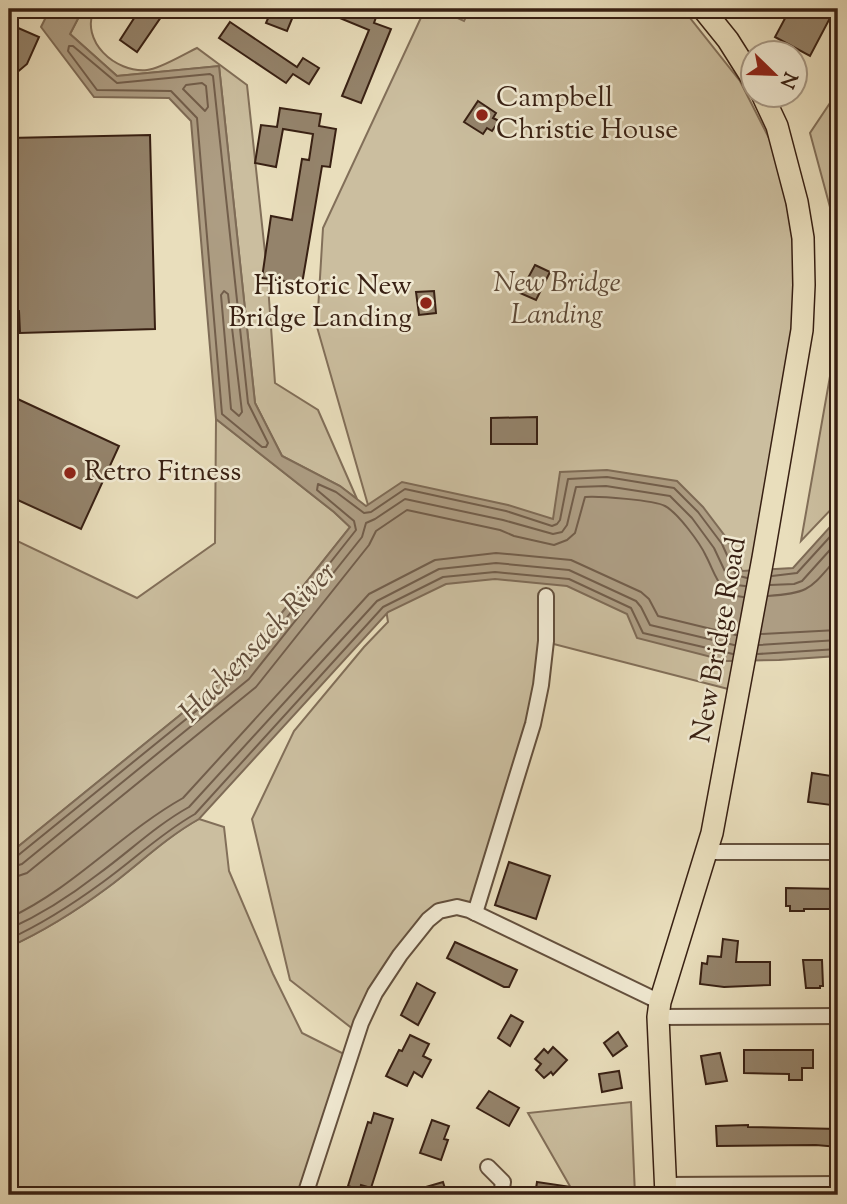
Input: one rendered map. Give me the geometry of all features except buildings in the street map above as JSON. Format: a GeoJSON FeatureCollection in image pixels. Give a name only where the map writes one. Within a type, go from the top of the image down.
{"type":"FeatureCollection","features":[{"type":"Feature","properties":{"kind":"main road"},"geometry":{"type":"LineString","coordinates":[[703,9],[738,56]]}},
{"type":"Feature","properties":{"kind":"main road","name":"New Bridge Road"},"geometry":{"type":"LineString","coordinates":[[666,1190],[659,1009],[718,802],[802,330],[803,238],[797,202],[777,126],[769,108]]}},
{"type":"Feature","properties":{"kind":"street"},"geometry":{"type":"LineString","coordinates":[[475,913],[533,723],[546,641],[546,596]]}},
{"type":"Feature","properties":{"kind":"street"},"geometry":{"type":"LineString","coordinates":[[705,852],[838,852]]}},
{"type":"Feature","properties":{"kind":"street"},"geometry":{"type":"LineString","coordinates":[[306,1195],[361,1023],[375,993],[428,920],[439,911],[457,907],[475,913],[659,1009],[838,1016]]}},
{"type":"Feature","properties":{"kind":"street"},"geometry":{"type":"LineString","coordinates":[[488,1167],[503,1182],[501,1195]]}},
{"type":"Feature","properties":{"kind":"street"},"geometry":{"type":"LineString","coordinates":[[666,1190],[838,1184]]}},
{"type":"Feature","properties":{"kind":"green space"},"geometry":{"type":"Polygon","coordinates":[[[83,9],[94,9],[91,21],[96,43],[103,53],[123,66],[135,70],[152,69],[197,48],[247,85],[267,271],[275,383],[318,410],[357,499],[340,486],[282,456],[255,403],[219,66],[117,76],[70,34],[83,9]]]}},
{"type":"Feature","properties":{"kind":"green space","name":"New Bridge Landing"},"geometry":{"type":"Polygon","coordinates":[[[425,9],[438,9],[464,21],[470,9],[681,9],[738,78],[738,108],[754,108],[776,152],[794,241],[796,331],[732,690],[546,642],[541,685],[469,910],[428,920],[358,1033],[290,980],[252,819],[294,731],[388,622],[372,519],[317,327],[323,228],[425,9]]]}},
{"type":"Feature","properties":{"kind":"green space"},"geometry":{"type":"Polygon","coordinates":[[[838,91],[838,161],[832,156],[838,202],[838,502],[801,541],[835,348],[837,233],[810,133],[838,91]]]}},
{"type":"Feature","properties":{"kind":"green space"},"geometry":{"type":"Polygon","coordinates":[[[216,419],[350,527],[238,668],[9,854],[9,537],[137,598],[215,543],[216,419]]]}},
{"type":"Feature","properties":{"kind":"green space"},"geometry":{"type":"Polygon","coordinates":[[[199,819],[224,827],[229,871],[273,974],[302,1033],[350,1057],[305,1195],[9,1195],[9,947],[84,905],[199,819]]]}},
{"type":"Feature","properties":{"kind":"green space"},"geometry":{"type":"Polygon","coordinates":[[[631,1102],[635,1195],[575,1195],[528,1113],[631,1102]]]}},
{"type":"Feature","properties":{"kind":"water","name":"Hackensack River"},"geometry":{"type":"Polygon","coordinates":[[[50,9],[83,9],[70,34],[117,76],[219,66],[255,403],[282,456],[340,486],[366,506],[402,482],[508,505],[553,519],[560,472],[607,470],[677,481],[703,507],[728,540],[742,571],[793,568],[838,518],[838,656],[727,661],[637,638],[627,614],[567,586],[495,579],[446,584],[388,612],[199,819],[84,905],[9,947],[9,854],[238,668],[350,527],[216,419],[191,121],[169,98],[94,97],[41,27],[50,9]]]}},
{"type":"Feature","properties":{"kind":"place","name":"Campbell Christie House"},"geometry":{"type":"Point","coordinates":[482,115]}},
{"type":"Feature","properties":{"kind":"place","name":"Historic New Bridge Landing"},"geometry":{"type":"Point","coordinates":[426,303]}},
{"type":"Feature","properties":{"kind":"place","name":"Retro Fitness"},"geometry":{"type":"Point","coordinates":[70,473]}}]}
